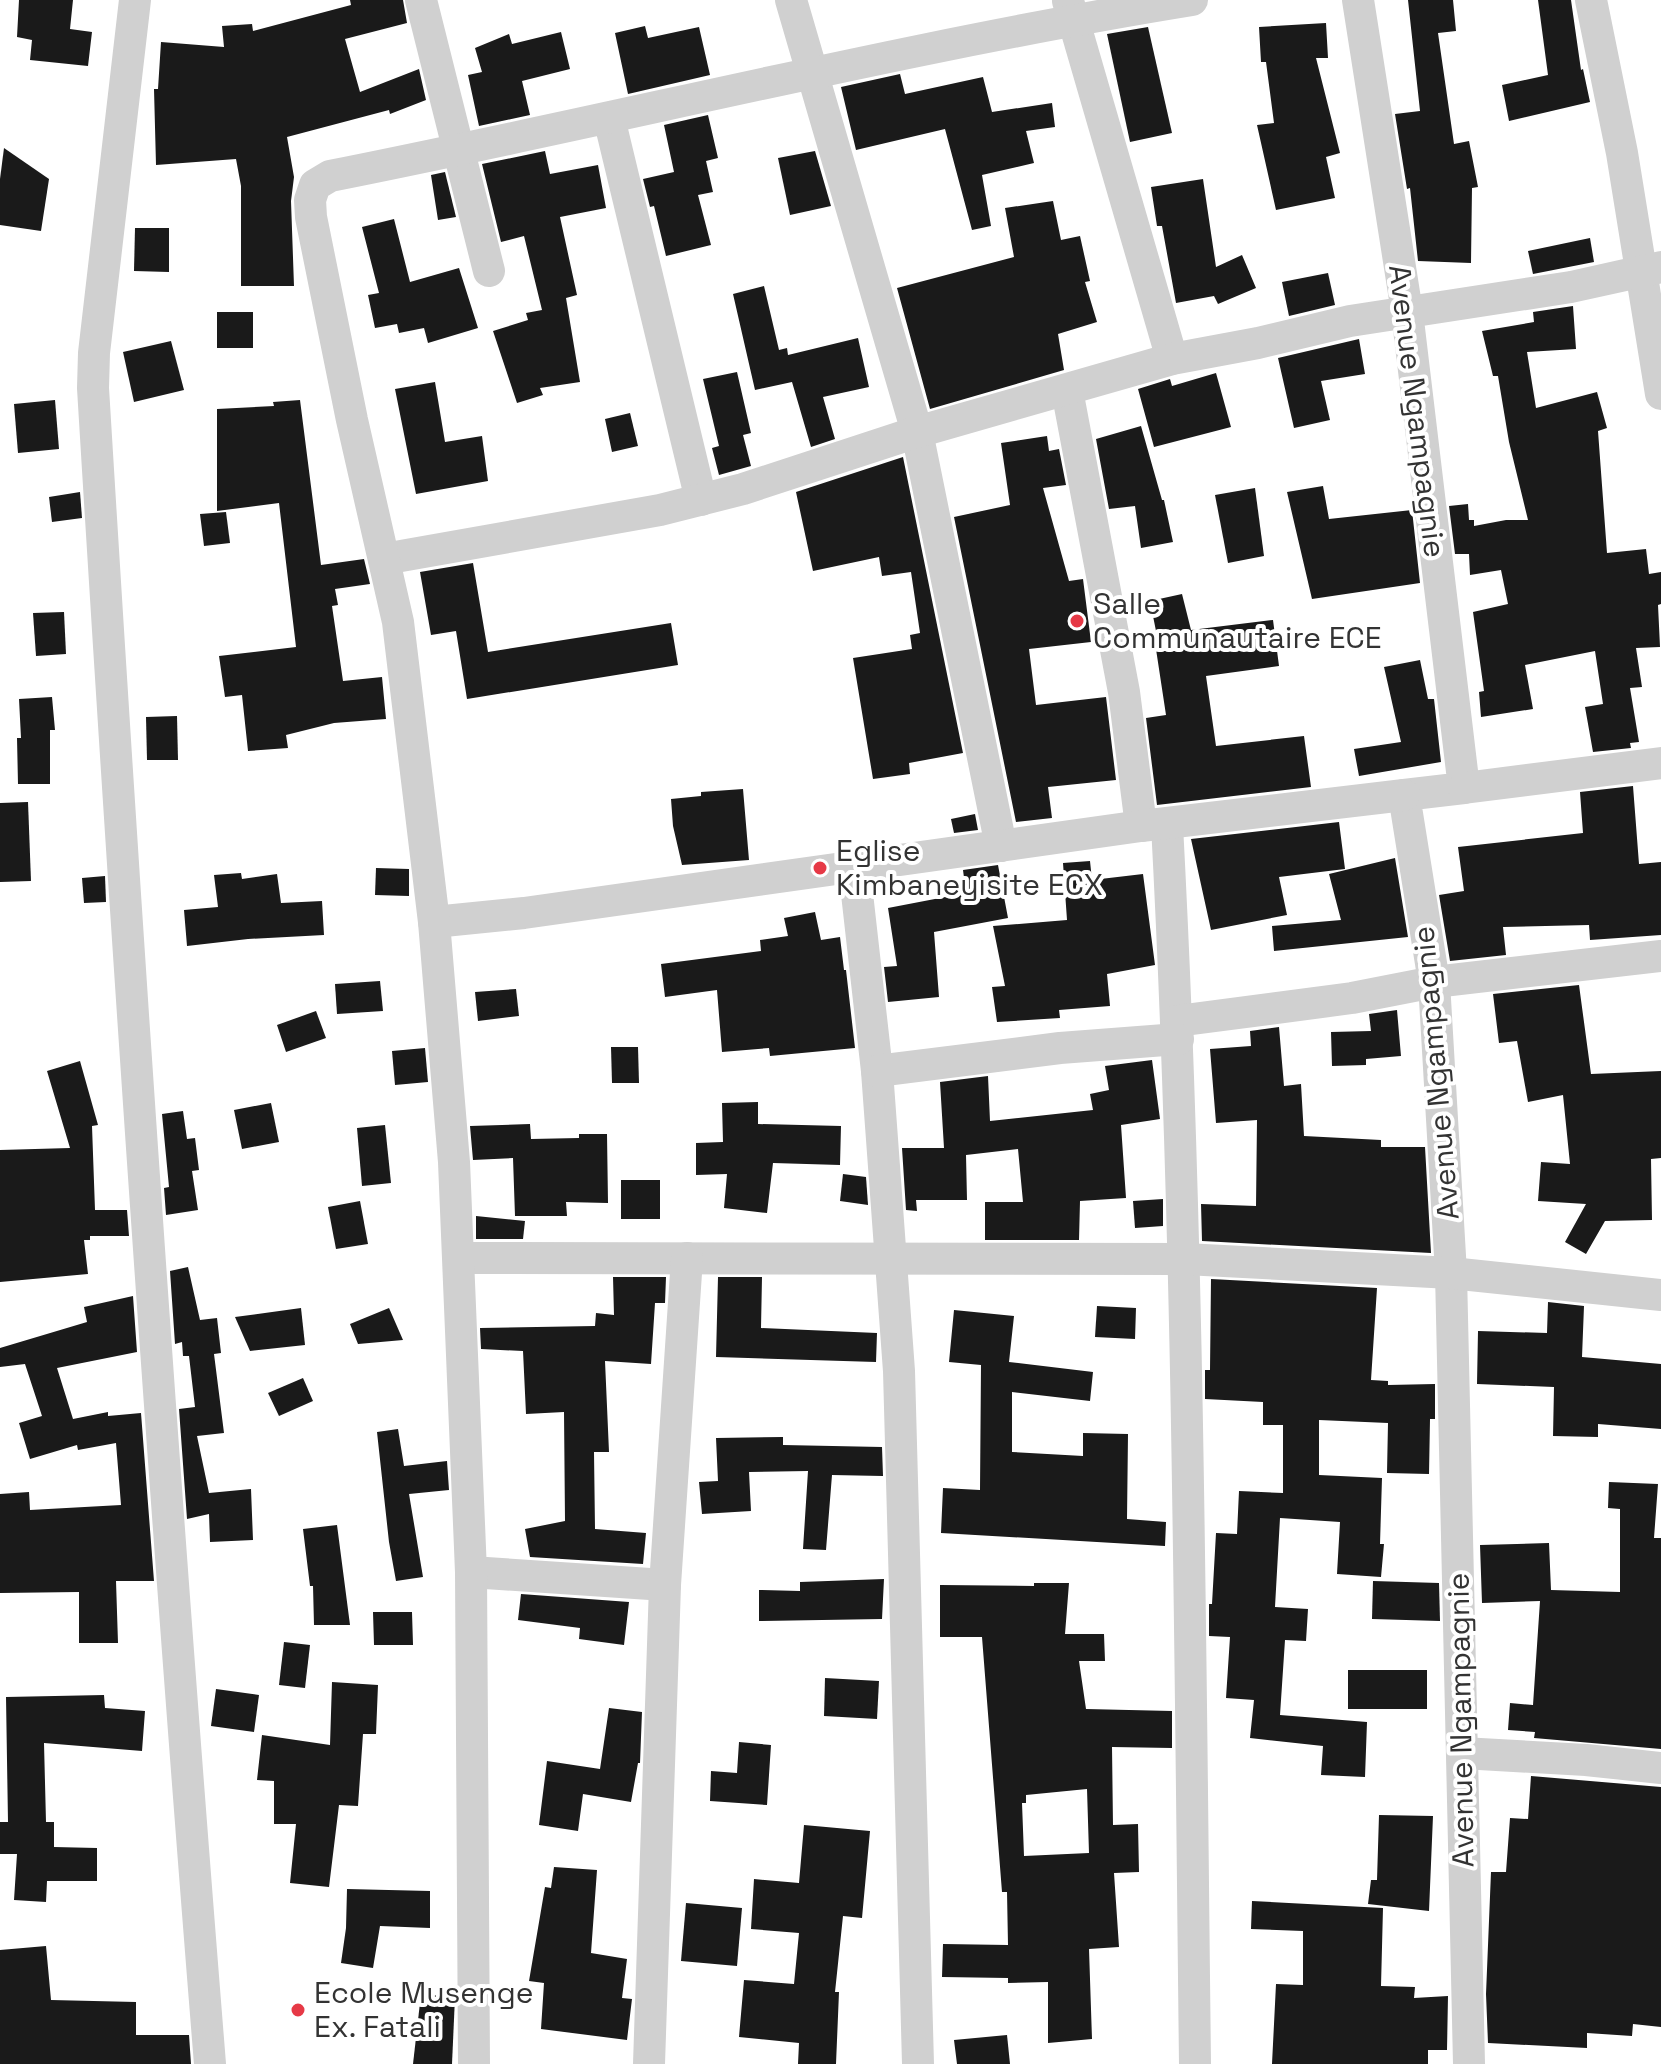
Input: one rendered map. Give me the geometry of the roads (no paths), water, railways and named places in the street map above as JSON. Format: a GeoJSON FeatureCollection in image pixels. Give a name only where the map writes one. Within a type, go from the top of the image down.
{"type":"FeatureCollection","features":[{"type":"Feature","properties":{"kind":"street"},"geometry":{"type":"LineString","coordinates":[[135,0],[94,353],[93,388],[121,855],[173,1601],[210,2064]]}},
{"type":"Feature","properties":{"kind":"street"},"geometry":{"type":"LineString","coordinates":[[421,0],[489,271]]}},
{"type":"Feature","properties":{"kind":"street"},"geometry":{"type":"LineString","coordinates":[[791,0],[917,432],[1001,846]]}},
{"type":"Feature","properties":{"kind":"street"},"geometry":{"type":"LineString","coordinates":[[474,2064],[471,1572],[454,1162],[434,922],[398,622],[352,420],[310,200],[315,185],[330,176],[811,74],[1070,10],[1192,0]]}},
{"type":"Feature","properties":{"kind":"street","name":"Avenue Ngampagnie"},"geometry":{"type":"LineString","coordinates":[[1358,0],[1407,312],[1464,788]]}},
{"type":"Feature","properties":{"kind":"street"},"geometry":{"type":"LineString","coordinates":[[1591,0],[1651,269],[1661,394]]}},
{"type":"Feature","properties":{"kind":"street"},"geometry":{"type":"LineString","coordinates":[[1070,10],[1172,359]]}},
{"type":"Feature","properties":{"kind":"street"},"geometry":{"type":"LineString","coordinates":[[609,118],[701,500]]}},
{"type":"Feature","properties":{"kind":"street"},"geometry":{"type":"LineString","coordinates":[[384,559],[701,500],[917,432],[1172,359],[1350,321],[1556,290],[1651,269]]}},
{"type":"Feature","properties":{"kind":"street"},"geometry":{"type":"LineString","coordinates":[[1067,390],[1124,692],[1154,826],[1178,1030],[1185,1259],[1195,2064]]}},
{"type":"Feature","properties":{"kind":"street"},"geometry":{"type":"LineString","coordinates":[[434,922],[539,911],[1154,826],[1661,763]]}},
{"type":"Feature","properties":{"kind":"street","name":"Avenue Ngampagnie"},"geometry":{"type":"LineString","coordinates":[[1404,795],[1434,982],[1451,1273],[1469,2064]]}},
{"type":"Feature","properties":{"kind":"street"},"geometry":{"type":"LineString","coordinates":[[854,867],[877,1071],[899,1371],[918,2064]]}},
{"type":"Feature","properties":{"kind":"street"},"geometry":{"type":"LineString","coordinates":[[877,1071],[1178,1030],[1434,982],[1661,956]]}},
{"type":"Feature","properties":{"kind":"street"},"geometry":{"type":"LineString","coordinates":[[459,1258],[1185,1259],[1451,1273],[1661,1295]]}},
{"type":"Feature","properties":{"kind":"street"},"geometry":{"type":"LineString","coordinates":[[649,2064],[665,1585],[687,1258]]}},
{"type":"Feature","properties":{"kind":"street"},"geometry":{"type":"LineString","coordinates":[[471,1572],[665,1585]]}},
{"type":"Feature","properties":{"kind":"street"},"geometry":{"type":"LineString","coordinates":[[1462,1753],[1661,1768]]}},
{"type":"Feature","properties":{"kind":"place","name":"Salle Communautaire ECE"},"geometry":{"type":"Point","coordinates":[1077,621]}},
{"type":"Feature","properties":{"kind":"place","name":"Eglise Kimbaneyisite ECX"},"geometry":{"type":"Point","coordinates":[820,868]}},
{"type":"Feature","properties":{"kind":"place","name":"Ecole Musenge Ex. Fatali"},"geometry":{"type":"Point","coordinates":[298,2010]}}]}
